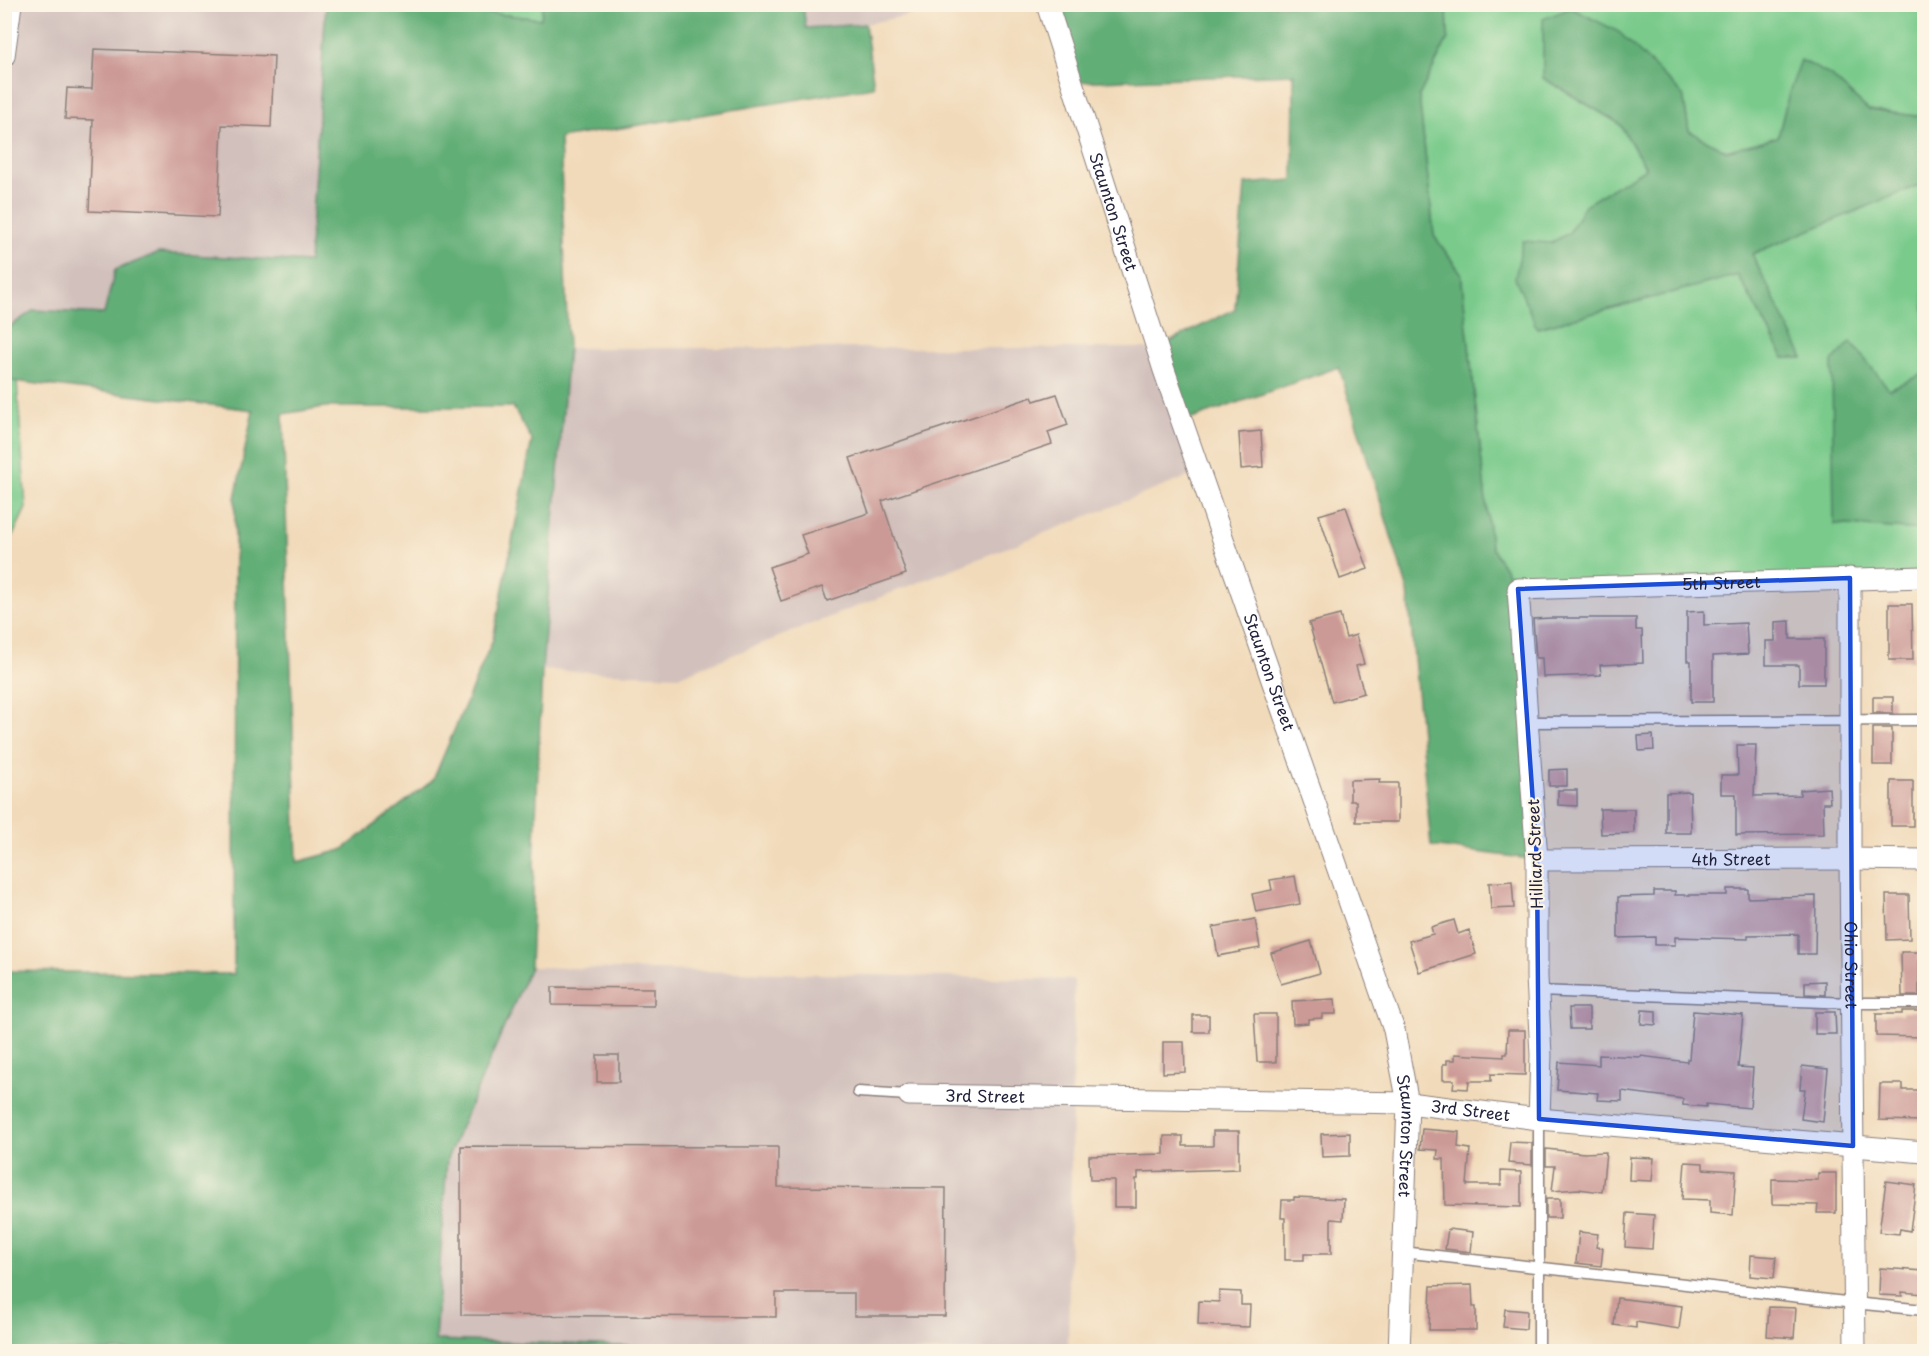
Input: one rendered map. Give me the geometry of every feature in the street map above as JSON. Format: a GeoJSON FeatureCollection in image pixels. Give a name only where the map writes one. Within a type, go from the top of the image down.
{"type":"FeatureCollection","features":[{"type":"Feature","properties":{"kind":"street"},"geometry":{"type":"LineString","coordinates":[[4,56],[11,4]]}},
{"type":"Feature","properties":{"kind":"street","name":"Staunton Street"},"geometry":{"type":"LineString","coordinates":[[1047,4],[1164,370],[1394,1030],[1408,1103],[1399,1352]]}},
{"type":"Feature","properties":{"kind":"street","name":"5th Street"},"geometry":{"type":"LineString","coordinates":[[1518,589],[1924,577]]}},
{"type":"Feature","properties":{"kind":"street","name":"Ohio Street"},"geometry":{"type":"LineString","coordinates":[[1850,578],[1850,859],[1855,1352]]}},
{"type":"Feature","properties":{"kind":"street","name":"Hilliard Street"},"geometry":{"type":"LineString","coordinates":[[1518,589],[1537,860],[1541,1055],[1539,1119]]}},
{"type":"Feature","properties":{"kind":"street","name":"4th Street"},"geometry":{"type":"LineString","coordinates":[[1537,860],[1924,860]]}},
{"type":"Feature","properties":{"kind":"street","name":"3rd Street"},"geometry":{"type":"LineString","coordinates":[[909,1095],[1408,1103],[1539,1119],[1924,1152]]}},
{"type":"Feature","properties":{"kind":"lane"},"geometry":{"type":"LineString","coordinates":[[1527,722],[1924,720]]}},
{"type":"Feature","properties":{"kind":"lane"},"geometry":{"type":"LineString","coordinates":[[1538,992],[1851,1003],[1924,1003]]}},
{"type":"Feature","properties":{"kind":"lane"},"geometry":{"type":"LineString","coordinates":[[858,1092],[909,1095]]}},
{"type":"Feature","properties":{"kind":"lane"},"geometry":{"type":"LineString","coordinates":[[1539,1119],[1539,1352]]}},
{"type":"Feature","properties":{"kind":"lane"},"geometry":{"type":"LineString","coordinates":[[1402,1252],[1924,1310]]}},
{"type":"Feature","properties":{"kind":"highlighted area"},"geometry":{"type":"Polygon","coordinates":[[[1850,578],[1853,1146],[1539,1119],[1537,860],[1518,589],[1850,578]]]}},
{"type":"Feature","properties":{"kind":"shaded area"},"geometry":{"type":"Polygon","coordinates":[[[5,5],[326,5],[309,262],[158,253],[115,270],[104,314],[34,310],[5,330],[5,5]]]}},
{"type":"Feature","properties":{"kind":"shaded area"},"geometry":{"type":"Polygon","coordinates":[[[803,5],[959,5],[865,24],[805,28],[803,5]]]}},
{"type":"Feature","properties":{"kind":"shaded area"},"geometry":{"type":"Polygon","coordinates":[[[568,348],[1157,348],[1200,472],[679,676],[542,670],[568,348]]]}},
{"type":"Feature","properties":{"kind":"shaded area"},"geometry":{"type":"Polygon","coordinates":[[[530,967],[1074,980],[1068,1351],[780,1351],[435,1340],[447,1159],[530,967]]]}},
{"type":"Feature","properties":{"kind":"green space"},"geometry":{"type":"Polygon","coordinates":[[[326,5],[420,5],[541,19],[543,5],[803,5],[806,28],[865,24],[874,87],[560,138],[568,348],[542,670],[530,967],[447,1159],[435,1340],[780,1351],[5,1351],[5,971],[234,974],[235,498],[253,410],[5,380],[5,330],[34,310],[104,314],[115,270],[158,253],[309,262],[326,5]],[[325,407],[283,414],[297,862],[342,850],[433,780],[493,639],[532,440],[513,407],[325,407]]]}},
{"type":"Feature","properties":{"kind":"green space"},"geometry":{"type":"Polygon","coordinates":[[[420,5],[543,5],[541,19],[420,5]]]}},
{"type":"Feature","properties":{"kind":"green space"},"geometry":{"type":"Polygon","coordinates":[[[1047,5],[1447,5],[1448,38],[1419,96],[1434,236],[1461,273],[1491,547],[1518,589],[1537,860],[1431,846],[1408,591],[1339,367],[1183,422],[1157,348],[1235,309],[1245,184],[1293,180],[1294,74],[1072,82],[1047,5]]]}},
{"type":"Feature","properties":{"kind":"green space"},"geometry":{"type":"Polygon","coordinates":[[[1447,5],[1924,5],[1924,117],[1868,110],[1830,75],[1789,93],[1778,137],[1726,151],[1689,131],[1683,95],[1543,78],[1620,124],[1646,169],[1585,205],[1569,233],[1551,243],[1537,328],[1738,275],[1784,358],[1803,358],[1751,254],[1919,185],[1924,196],[1924,374],[1889,390],[1834,524],[1924,530],[1924,577],[1518,589],[1491,547],[1461,273],[1434,236],[1419,96],[1448,38],[1447,5]]]}},
{"type":"Feature","properties":{"kind":"green space"},"geometry":{"type":"Polygon","coordinates":[[[1571,8],[1619,32],[1683,95],[1689,131],[1726,151],[1778,137],[1789,93],[1801,60],[1830,75],[1868,110],[1924,117],[1924,196],[1919,185],[1752,254],[1803,358],[1784,358],[1738,275],[1537,328],[1515,278],[1523,241],[1551,243],[1569,233],[1585,205],[1646,168],[1620,124],[1543,78],[1543,19],[1571,8]]]}},
{"type":"Feature","properties":{"kind":"green space"},"geometry":{"type":"Polygon","coordinates":[[[1851,342],[1889,389],[1924,374],[1924,530],[1834,524],[1832,362],[1851,342]]]}},
{"type":"Feature","properties":{"kind":"green space"},"geometry":{"type":"Polygon","coordinates":[[[5,380],[17,381],[26,508],[5,552],[5,380]]]}},
{"type":"Feature","properties":{"kind":"building"},"geometry":{"type":"Polygon","coordinates":[[[94,49],[274,56],[271,127],[222,125],[218,217],[89,211],[93,120],[65,119],[67,88],[92,89],[94,49]]]}},
{"type":"Feature","properties":{"kind":"building"},"geometry":{"type":"Polygon","coordinates":[[[1057,394],[1068,425],[1048,432],[1052,444],[882,501],[906,574],[827,601],[822,587],[781,601],[769,567],[808,554],[801,535],[869,513],[850,458],[1032,397],[1034,401],[1057,394]]]}},
{"type":"Feature","properties":{"kind":"building"},"geometry":{"type":"Polygon","coordinates":[[[1261,431],[1263,467],[1241,469],[1239,433],[1261,431]]]}},
{"type":"Feature","properties":{"kind":"building"},"geometry":{"type":"Polygon","coordinates":[[[1346,507],[1368,569],[1340,579],[1319,515],[1346,507]]]}},
{"type":"Feature","properties":{"kind":"building"},"geometry":{"type":"Polygon","coordinates":[[[1889,604],[1912,604],[1913,660],[1889,660],[1889,604]]]}},
{"type":"Feature","properties":{"kind":"building"},"geometry":{"type":"Polygon","coordinates":[[[1704,611],[1704,625],[1746,623],[1748,654],[1713,656],[1713,702],[1691,702],[1691,661],[1687,661],[1687,612],[1704,611]]]}},
{"type":"Feature","properties":{"kind":"building"},"geometry":{"type":"Polygon","coordinates":[[[1340,615],[1346,638],[1356,635],[1364,664],[1356,666],[1364,693],[1332,702],[1309,623],[1340,615]]]}},
{"type":"Feature","properties":{"kind":"building"},"geometry":{"type":"Polygon","coordinates":[[[1636,618],[1636,630],[1642,630],[1643,663],[1600,665],[1601,675],[1543,677],[1542,658],[1536,658],[1533,619],[1636,618]]]}},
{"type":"Feature","properties":{"kind":"building"},"geometry":{"type":"Polygon","coordinates":[[[1790,621],[1790,639],[1824,639],[1824,684],[1799,684],[1799,665],[1766,665],[1766,641],[1775,641],[1775,622],[1790,621]]]}},
{"type":"Feature","properties":{"kind":"building"},"geometry":{"type":"Polygon","coordinates":[[[1873,697],[1893,697],[1893,713],[1873,713],[1873,697]]]}},
{"type":"Feature","properties":{"kind":"building"},"geometry":{"type":"Polygon","coordinates":[[[1873,728],[1892,728],[1892,765],[1873,765],[1873,728]]]}},
{"type":"Feature","properties":{"kind":"building"},"geometry":{"type":"Polygon","coordinates":[[[1653,735],[1654,750],[1639,751],[1638,736],[1653,735]]]}},
{"type":"Feature","properties":{"kind":"building"},"geometry":{"type":"Polygon","coordinates":[[[1737,745],[1756,745],[1754,796],[1800,795],[1800,790],[1829,788],[1830,803],[1823,803],[1824,834],[1736,835],[1736,794],[1721,794],[1721,775],[1738,775],[1737,745]]]}},
{"type":"Feature","properties":{"kind":"building"},"geometry":{"type":"Polygon","coordinates":[[[1567,769],[1567,786],[1549,786],[1549,770],[1567,769]]]}},
{"type":"Feature","properties":{"kind":"building"},"geometry":{"type":"Polygon","coordinates":[[[1380,779],[1379,783],[1398,783],[1398,822],[1356,822],[1356,801],[1350,801],[1350,780],[1380,779]]]}},
{"type":"Feature","properties":{"kind":"building"},"geometry":{"type":"Polygon","coordinates":[[[1891,781],[1913,781],[1913,826],[1891,826],[1891,781]]]}},
{"type":"Feature","properties":{"kind":"building"},"geometry":{"type":"Polygon","coordinates":[[[1558,790],[1577,790],[1577,806],[1558,805],[1558,790]]]}},
{"type":"Feature","properties":{"kind":"building"},"geometry":{"type":"Polygon","coordinates":[[[1690,792],[1691,833],[1666,833],[1666,793],[1690,792]]]}},
{"type":"Feature","properties":{"kind":"building"},"geometry":{"type":"Polygon","coordinates":[[[1600,809],[1634,809],[1634,833],[1601,834],[1600,809]]]}},
{"type":"Feature","properties":{"kind":"building"},"geometry":{"type":"Polygon","coordinates":[[[1295,876],[1300,904],[1256,912],[1252,894],[1272,890],[1270,880],[1295,876]]]}},
{"type":"Feature","properties":{"kind":"building"},"geometry":{"type":"Polygon","coordinates":[[[1512,881],[1514,908],[1491,909],[1489,883],[1512,881]]]}},
{"type":"Feature","properties":{"kind":"building"},"geometry":{"type":"Polygon","coordinates":[[[1727,889],[1748,889],[1748,898],[1816,896],[1815,954],[1798,954],[1798,934],[1748,935],[1748,939],[1675,937],[1675,945],[1655,945],[1655,937],[1618,938],[1618,897],[1654,896],[1654,891],[1675,891],[1675,895],[1727,895],[1727,889]]]}},
{"type":"Feature","properties":{"kind":"building"},"geometry":{"type":"Polygon","coordinates":[[[1886,895],[1909,895],[1910,939],[1887,940],[1886,895]]]}},
{"type":"Feature","properties":{"kind":"building"},"geometry":{"type":"Polygon","coordinates":[[[1255,919],[1260,948],[1218,956],[1213,927],[1255,919]]]}},
{"type":"Feature","properties":{"kind":"building"},"geometry":{"type":"Polygon","coordinates":[[[1454,920],[1458,934],[1469,930],[1476,954],[1419,972],[1409,941],[1433,934],[1431,927],[1454,920]]]}},
{"type":"Feature","properties":{"kind":"building"},"geometry":{"type":"Polygon","coordinates":[[[1311,941],[1320,973],[1281,984],[1271,953],[1311,941]]]}},
{"type":"Feature","properties":{"kind":"building"},"geometry":{"type":"Polygon","coordinates":[[[1901,952],[1919,952],[1919,996],[1902,996],[1901,952]]]}},
{"type":"Feature","properties":{"kind":"building"},"geometry":{"type":"Polygon","coordinates":[[[1825,981],[1825,995],[1805,994],[1805,982],[1825,981]]]}},
{"type":"Feature","properties":{"kind":"building"},"geometry":{"type":"Polygon","coordinates":[[[552,987],[654,988],[654,1006],[552,1005],[552,987]]]}},
{"type":"Feature","properties":{"kind":"building"},"geometry":{"type":"Polygon","coordinates":[[[1335,999],[1336,1014],[1322,1014],[1322,1018],[1308,1019],[1308,1023],[1293,1024],[1292,1001],[1335,999]]]}},
{"type":"Feature","properties":{"kind":"building"},"geometry":{"type":"Polygon","coordinates":[[[1569,1008],[1589,1008],[1589,1029],[1570,1029],[1569,1008]]]}},
{"type":"Feature","properties":{"kind":"building"},"geometry":{"type":"Polygon","coordinates":[[[1642,1010],[1656,1011],[1656,1025],[1641,1024],[1642,1010]]]}},
{"type":"Feature","properties":{"kind":"building"},"geometry":{"type":"Polygon","coordinates":[[[1693,1011],[1743,1015],[1738,1067],[1753,1068],[1750,1108],[1706,1104],[1706,1107],[1683,1105],[1683,1099],[1622,1091],[1622,1101],[1597,1100],[1598,1093],[1557,1090],[1559,1062],[1599,1065],[1599,1055],[1641,1056],[1687,1062],[1693,1011]]]}},
{"type":"Feature","properties":{"kind":"building"},"geometry":{"type":"Polygon","coordinates":[[[1902,1011],[1919,1011],[1919,1019],[1924,1019],[1924,1037],[1876,1036],[1876,1014],[1902,1014],[1902,1011]]]}},
{"type":"Feature","properties":{"kind":"building"},"geometry":{"type":"Polygon","coordinates":[[[1815,1012],[1835,1012],[1836,1034],[1815,1034],[1815,1012]]]}},
{"type":"Feature","properties":{"kind":"building"},"geometry":{"type":"Polygon","coordinates":[[[1254,1014],[1276,1014],[1276,1062],[1257,1062],[1254,1014]]]}},
{"type":"Feature","properties":{"kind":"building"},"geometry":{"type":"Polygon","coordinates":[[[1193,1015],[1209,1015],[1209,1032],[1193,1032],[1193,1015]]]}},
{"type":"Feature","properties":{"kind":"building"},"geometry":{"type":"Polygon","coordinates":[[[1508,1030],[1525,1030],[1525,1075],[1491,1074],[1491,1081],[1469,1081],[1468,1089],[1453,1088],[1454,1080],[1443,1080],[1443,1064],[1447,1064],[1447,1060],[1455,1060],[1455,1054],[1504,1057],[1504,1054],[1507,1054],[1508,1030]]]}},
{"type":"Feature","properties":{"kind":"building"},"geometry":{"type":"Polygon","coordinates":[[[1163,1042],[1184,1042],[1185,1072],[1163,1073],[1163,1042]]]}},
{"type":"Feature","properties":{"kind":"building"},"geometry":{"type":"Polygon","coordinates":[[[597,1055],[619,1055],[619,1082],[597,1082],[597,1055]]]}},
{"type":"Feature","properties":{"kind":"building"},"geometry":{"type":"Polygon","coordinates":[[[1802,1066],[1828,1069],[1823,1122],[1801,1119],[1805,1089],[1800,1089],[1802,1066]]]}},
{"type":"Feature","properties":{"kind":"building"},"geometry":{"type":"Polygon","coordinates":[[[1880,1084],[1903,1084],[1903,1090],[1924,1090],[1924,1121],[1879,1120],[1880,1084]]]}},
{"type":"Feature","properties":{"kind":"building"},"geometry":{"type":"Polygon","coordinates":[[[1422,1129],[1459,1132],[1458,1147],[1470,1149],[1467,1185],[1501,1185],[1501,1171],[1521,1172],[1521,1207],[1445,1205],[1444,1159],[1437,1159],[1438,1150],[1420,1149],[1422,1129]]]}},
{"type":"Feature","properties":{"kind":"building"},"geometry":{"type":"Polygon","coordinates":[[[1213,1131],[1239,1131],[1239,1169],[1138,1172],[1136,1207],[1114,1207],[1114,1180],[1090,1180],[1089,1156],[1164,1154],[1164,1136],[1183,1136],[1183,1146],[1213,1146],[1213,1131]]]}},
{"type":"Feature","properties":{"kind":"building"},"geometry":{"type":"Polygon","coordinates":[[[1350,1133],[1350,1156],[1322,1157],[1321,1134],[1350,1133]]]}},
{"type":"Feature","properties":{"kind":"building"},"geometry":{"type":"Polygon","coordinates":[[[1510,1142],[1532,1143],[1532,1165],[1508,1163],[1510,1142]]]}},
{"type":"Feature","properties":{"kind":"building"},"geometry":{"type":"Polygon","coordinates":[[[461,1146],[778,1147],[778,1187],[946,1188],[945,1316],[854,1316],[854,1293],[776,1293],[776,1317],[461,1315],[461,1146]]]}},
{"type":"Feature","properties":{"kind":"building"},"geometry":{"type":"Polygon","coordinates":[[[1546,1149],[1584,1153],[1606,1152],[1602,1192],[1578,1189],[1552,1191],[1555,1166],[1546,1166],[1546,1149]]]}},
{"type":"Feature","properties":{"kind":"building"},"geometry":{"type":"Polygon","coordinates":[[[1630,1157],[1654,1158],[1652,1181],[1629,1180],[1630,1157]]]}},
{"type":"Feature","properties":{"kind":"building"},"geometry":{"type":"Polygon","coordinates":[[[1685,1162],[1703,1163],[1703,1169],[1736,1171],[1733,1215],[1710,1213],[1710,1200],[1682,1199],[1685,1162]]]}},
{"type":"Feature","properties":{"kind":"building"},"geometry":{"type":"Polygon","coordinates":[[[1818,1173],[1836,1173],[1836,1213],[1817,1213],[1818,1205],[1772,1204],[1772,1179],[1818,1180],[1818,1173]]]}},
{"type":"Feature","properties":{"kind":"building"},"geometry":{"type":"Polygon","coordinates":[[[1886,1181],[1916,1185],[1910,1231],[1900,1229],[1899,1234],[1879,1232],[1886,1181]]]}},
{"type":"Feature","properties":{"kind":"building"},"geometry":{"type":"Polygon","coordinates":[[[1294,1197],[1344,1199],[1343,1220],[1331,1219],[1331,1254],[1304,1254],[1304,1260],[1285,1260],[1285,1218],[1281,1218],[1282,1200],[1294,1200],[1294,1197]]]}},
{"type":"Feature","properties":{"kind":"building"},"geometry":{"type":"Polygon","coordinates":[[[1546,1199],[1560,1199],[1560,1218],[1546,1218],[1546,1199]]]}},
{"type":"Feature","properties":{"kind":"building"},"geometry":{"type":"Polygon","coordinates":[[[1627,1213],[1654,1215],[1652,1249],[1625,1247],[1627,1213]]]}},
{"type":"Feature","properties":{"kind":"building"},"geometry":{"type":"Polygon","coordinates":[[[1448,1229],[1473,1232],[1471,1252],[1445,1249],[1448,1229]]]}},
{"type":"Feature","properties":{"kind":"building"},"geometry":{"type":"Polygon","coordinates":[[[1579,1232],[1598,1234],[1596,1247],[1603,1248],[1601,1266],[1576,1263],[1579,1232]]]}},
{"type":"Feature","properties":{"kind":"building"},"geometry":{"type":"Polygon","coordinates":[[[1751,1255],[1776,1257],[1774,1278],[1750,1276],[1751,1255]]]}},
{"type":"Feature","properties":{"kind":"building"},"geometry":{"type":"Polygon","coordinates":[[[1880,1268],[1924,1271],[1924,1294],[1902,1292],[1902,1296],[1879,1295],[1880,1268]]]}},
{"type":"Feature","properties":{"kind":"building"},"geometry":{"type":"Polygon","coordinates":[[[1472,1285],[1473,1307],[1476,1307],[1476,1330],[1429,1330],[1431,1286],[1472,1285]]]}},
{"type":"Feature","properties":{"kind":"building"},"geometry":{"type":"Polygon","coordinates":[[[1219,1291],[1241,1292],[1241,1305],[1250,1305],[1249,1327],[1198,1325],[1199,1301],[1219,1302],[1219,1291]]]}},
{"type":"Feature","properties":{"kind":"building"},"geometry":{"type":"Polygon","coordinates":[[[1617,1298],[1682,1306],[1679,1329],[1636,1322],[1636,1328],[1614,1325],[1617,1298]]]}},
{"type":"Feature","properties":{"kind":"building"},"geometry":{"type":"Polygon","coordinates":[[[1769,1307],[1796,1308],[1794,1338],[1767,1336],[1769,1307]]]}},
{"type":"Feature","properties":{"kind":"building"},"geometry":{"type":"Polygon","coordinates":[[[1505,1309],[1527,1311],[1526,1329],[1503,1327],[1505,1309]]]}}]}
